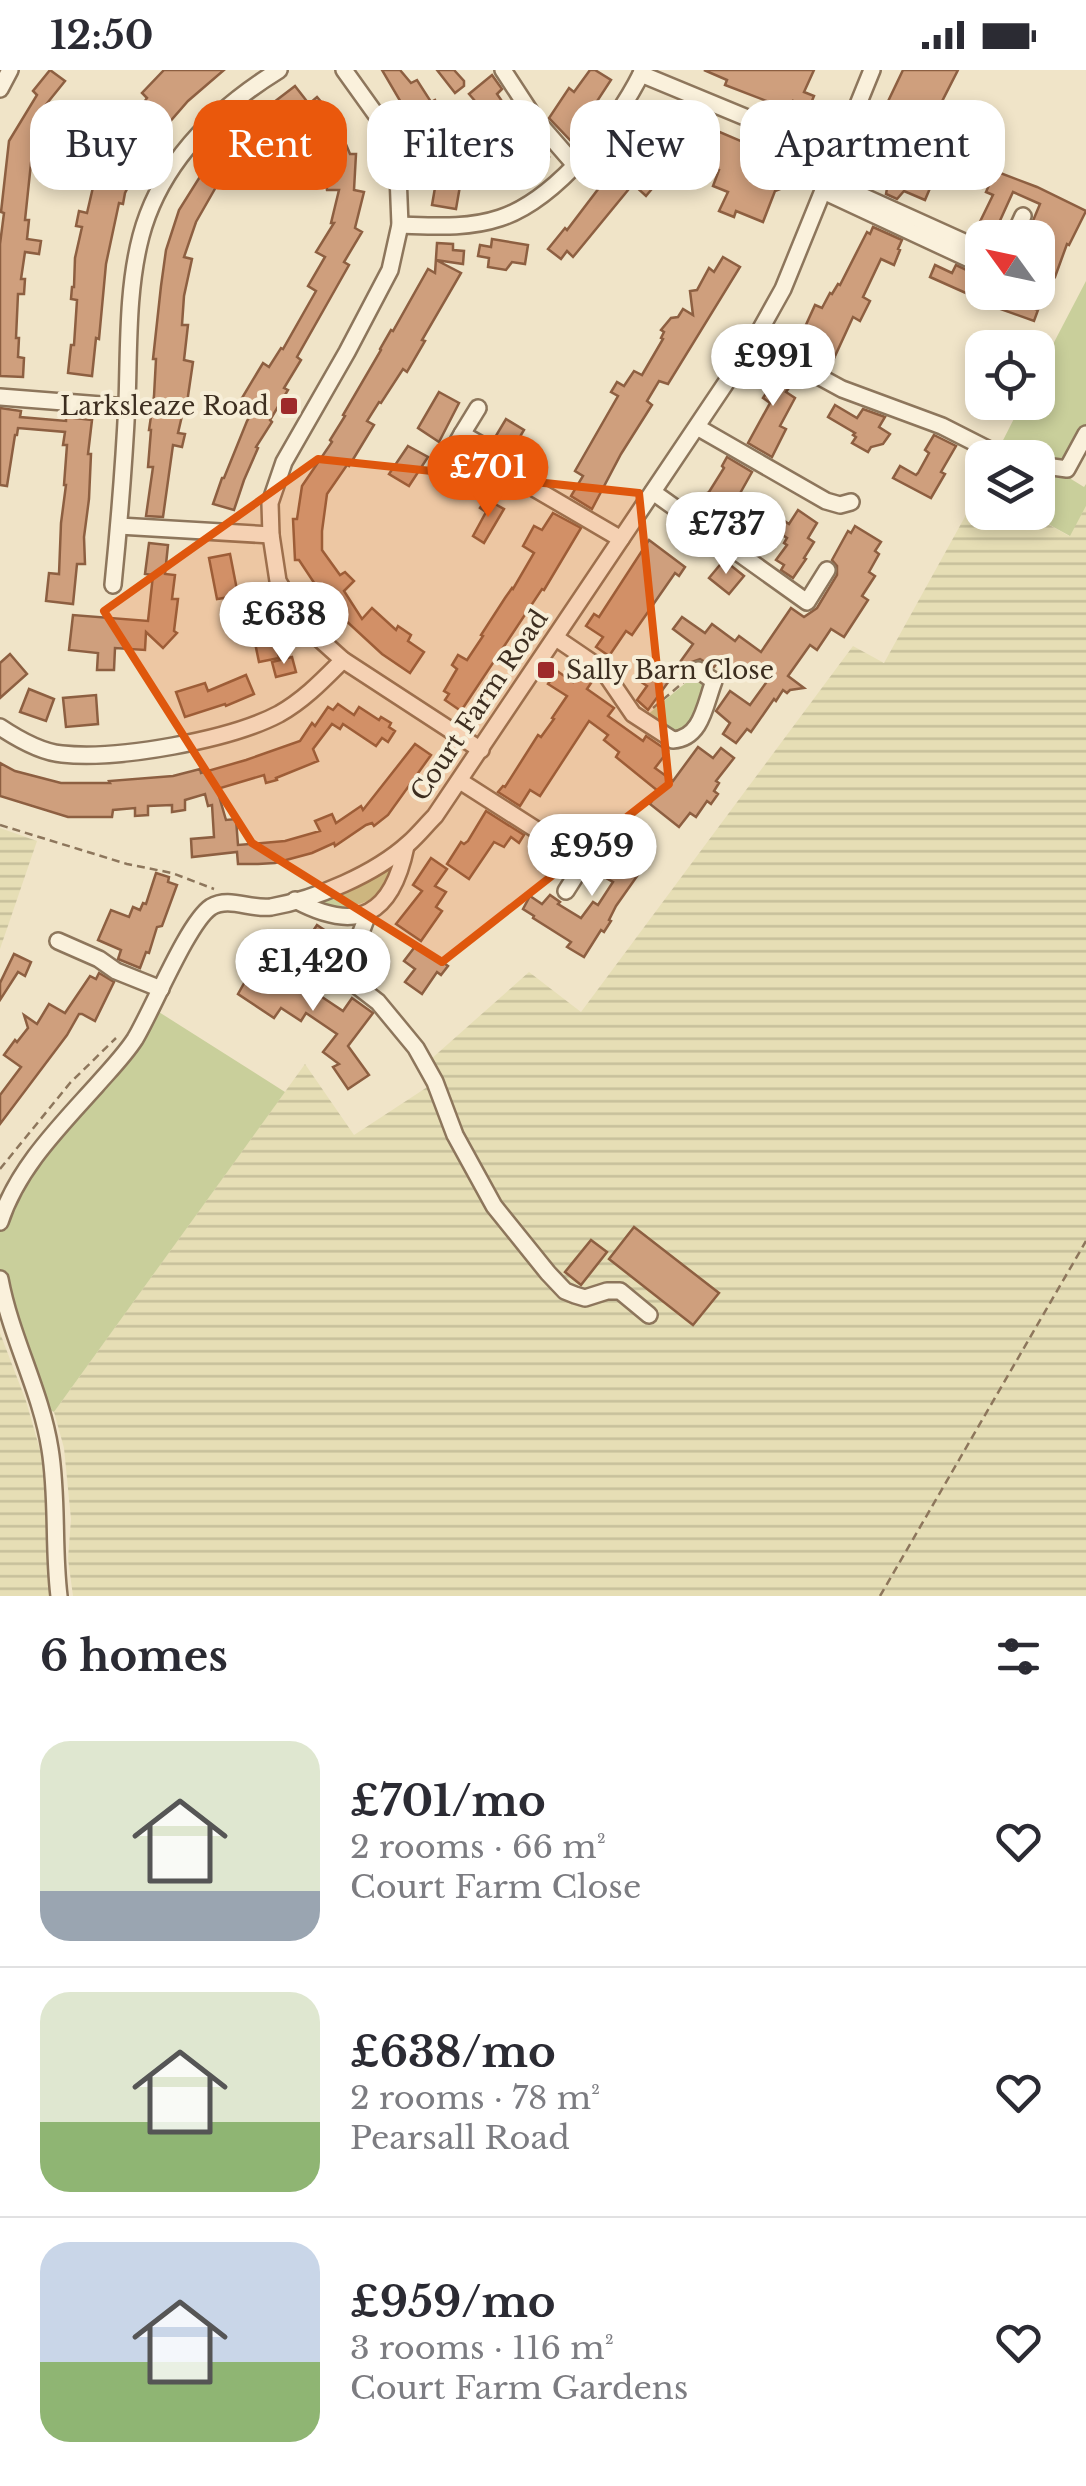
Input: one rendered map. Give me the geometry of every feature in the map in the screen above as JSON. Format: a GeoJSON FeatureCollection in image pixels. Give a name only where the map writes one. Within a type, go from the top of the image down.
{"type":"FeatureCollection","features":[{"type":"Feature","properties":{"kind":"street"},"geometry":{"type":"LineString","coordinates":[[0,89],[10,70]]}},
{"type":"Feature","properties":{"kind":"street"},"geometry":{"type":"LineString","coordinates":[[113,586],[127,407],[130,307],[141,237],[166,177],[205,125],[279,70]]}},
{"type":"Feature","properties":{"kind":"street"},"geometry":{"type":"LineString","coordinates":[[344,70],[382,122],[398,176],[400,226],[390,270],[284,462],[270,503],[278,582],[304,625],[343,660],[481,750]]}},
{"type":"Feature","properties":{"kind":"street"},"geometry":{"type":"LineString","coordinates":[[503,70],[534,119],[570,159]]}},
{"type":"Feature","properties":{"kind":"street","name":"Court Farm Road"},"geometry":{"type":"LineString","coordinates":[[860,100],[872,70]]}},
{"type":"Feature","properties":{"kind":"street"},"geometry":{"type":"LineString","coordinates":[[625,100],[642,72],[740,113]]}},
{"type":"Feature","properties":{"kind":"street"},"geometry":{"type":"LineString","coordinates":[[400,226],[463,226],[501,218],[534,201],[570,169]]}},
{"type":"Feature","properties":{"kind":"street","name":"Court Farm Road"},"geometry":{"type":"LineString","coordinates":[[225,903],[269,907],[320,893],[365,873],[406,846],[435,816],[754,340],[783,289],[823,190]]}},
{"type":"Feature","properties":{"kind":"street"},"geometry":{"type":"LineString","coordinates":[[833,190],[965,256]]}},
{"type":"Feature","properties":{"kind":"street"},"geometry":{"type":"LineString","coordinates":[[835,190],[965,243]]}},
{"type":"Feature","properties":{"kind":"street"},"geometry":{"type":"LineString","coordinates":[[1021,220],[1023,216]]}},
{"type":"Feature","properties":{"kind":"street"},"geometry":{"type":"LineString","coordinates":[[754,340],[842,389],[970,440]]}},
{"type":"Feature","properties":{"kind":"street"},"geometry":{"type":"LineString","coordinates":[[0,397],[127,407]]}},
{"type":"Feature","properties":{"kind":"street"},"geometry":{"type":"LineString","coordinates":[[441,472],[478,408]]}},
{"type":"Feature","properties":{"kind":"street"},"geometry":{"type":"LineString","coordinates":[[697,427],[826,500],[840,505],[851,502]]}},
{"type":"Feature","properties":{"kind":"street"},"geometry":{"type":"LineString","coordinates":[[462,434],[504,458],[515,476],[621,540]]}},
{"type":"Feature","properties":{"kind":"street"},"geometry":{"type":"LineString","coordinates":[[1055,466],[1067,468],[1086,434]]}},
{"type":"Feature","properties":{"kind":"street"},"geometry":{"type":"LineString","coordinates":[[653,492],[807,602],[827,570]]}},
{"type":"Feature","properties":{"kind":"street"},"geometry":{"type":"LineString","coordinates":[[118,526],[271,536]]}},
{"type":"Feature","properties":{"kind":"street"},"geometry":{"type":"LineString","coordinates":[[556,638],[603,670],[633,714],[673,740],[686,738],[696,730],[714,681]]}},
{"type":"Feature","properties":{"kind":"street"},"geometry":{"type":"LineString","coordinates":[[0,727],[22,742],[60,754],[152,750],[222,735],[277,715],[315,689],[343,660]]}},
{"type":"Feature","properties":{"kind":"street"},"geometry":{"type":"LineString","coordinates":[[698,670],[714,681],[732,684]]}},
{"type":"Feature","properties":{"kind":"street"},"geometry":{"type":"LineString","coordinates":[[460,781],[585,861]]}},
{"type":"Feature","properties":{"kind":"street"},"geometry":{"type":"LineString","coordinates":[[566,891],[598,841]]}},
{"type":"Feature","properties":{"kind":"street"},"geometry":{"type":"LineString","coordinates":[[406,846],[401,870],[390,891],[368,914],[343,974],[378,1002],[416,1048],[435,1082],[455,1135],[494,1206],[564,1290],[585,1298],[620,1291],[649,1316]]}},
{"type":"Feature","properties":{"kind":"street"},"geometry":{"type":"LineString","coordinates":[[295,900],[317,912],[343,918],[368,914]]}},
{"type":"Feature","properties":{"kind":"street"},"geometry":{"type":"LineString","coordinates":[[0,1222],[8,1198],[40,1150],[135,1038],[200,918],[214,905],[225,903]]}},
{"type":"Feature","properties":{"kind":"street"},"geometry":{"type":"LineString","coordinates":[[58,941],[161,989]]}},
{"type":"Feature","properties":{"kind":"street"},"geometry":{"type":"LineString","coordinates":[[0,1279],[2,1305],[39,1404],[50,1449],[58,1596]]}},
{"type":"Feature","properties":{"kind":"path"},"geometry":{"type":"LineString","coordinates":[[639,718],[698,670]]}},
{"type":"Feature","properties":{"kind":"path"},"geometry":{"type":"LineString","coordinates":[[0,826],[208,885],[217,890],[225,903]]}},
{"type":"Feature","properties":{"kind":"path"},"geometry":{"type":"LineString","coordinates":[[0,1169],[70,1083],[125,1031]]}},
{"type":"Feature","properties":{"kind":"path"},"geometry":{"type":"LineString","coordinates":[[880,1596],[1086,1241]]}},
{"type":"Feature","properties":{"kind":"highlighted area"},"geometry":{"type":"Polygon","coordinates":[[[318,459],[639,493],[669,784],[442,962],[252,843],[104,611],[318,459]]]}},
{"type":"Feature","properties":{"kind":"shaded area"},"geometry":{"type":"Polygon","coordinates":[[[1086,506],[1086,1596],[73,1596],[64,1448],[54,1412],[305,1064],[354,1135],[435,1082],[430,1060],[529,972],[581,1012],[853,646],[884,663],[965,517],[965,530],[1055,528],[1069,536],[1086,506]]]}},
{"type":"Feature","properties":{"kind":"shaded area"},"geometry":{"type":"Polygon","coordinates":[[[0,828],[37,841],[0,949],[0,828]]]}},
{"type":"Feature","properties":{"kind":"shaded area"},"geometry":{"type":"Polygon","coordinates":[[[0,1333],[42,1457],[53,1596],[0,1596],[0,1333]]]}},
{"type":"Feature","properties":{"kind":"green space"},"geometry":{"type":"Polygon","coordinates":[[[1086,281],[1086,450],[1071,479],[1084,487],[1086,484],[1086,506],[1070,536],[1055,528],[1055,440],[1003,440],[1013,420],[1055,420],[1055,340],[1086,281]]]}},
{"type":"Feature","properties":{"kind":"green space"},"geometry":{"type":"Polygon","coordinates":[[[694,676],[704,690],[687,730],[674,733],[646,716],[694,676]]]}},
{"type":"Feature","properties":{"kind":"green space"},"geometry":{"type":"Polygon","coordinates":[[[391,867],[394,870],[388,881],[368,901],[327,908],[323,904],[323,899],[391,867]]]}},
{"type":"Feature","properties":{"kind":"green space"},"geometry":{"type":"Polygon","coordinates":[[[151,1007],[285,1092],[54,1412],[39,1404],[7,1314],[0,1320],[0,1225],[9,1199],[151,1007]]]}},
{"type":"Feature","properties":{"kind":"building"},"geometry":{"type":"Polygon","coordinates":[[[50,70],[65,81],[50,100],[34,100],[37,95],[33,91],[50,70]]]}},
{"type":"Feature","properties":{"kind":"building"},"geometry":{"type":"Polygon","coordinates":[[[164,70],[224,70],[173,118],[173,100],[146,100],[142,93],[164,70]]]}},
{"type":"Feature","properties":{"kind":"building"},"geometry":{"type":"Polygon","coordinates":[[[382,70],[400,70],[411,83],[417,80],[430,100],[400,100],[382,70]]]}},
{"type":"Feature","properties":{"kind":"building"},"geometry":{"type":"Polygon","coordinates":[[[437,70],[454,70],[464,86],[455,93],[437,70]]]}},
{"type":"Feature","properties":{"kind":"building"},"geometry":{"type":"Polygon","coordinates":[[[590,70],[611,80],[598,100],[570,100],[570,140],[550,116],[569,88],[574,92],[590,70]]]}},
{"type":"Feature","properties":{"kind":"building"},"geometry":{"type":"Polygon","coordinates":[[[704,70],[814,70],[804,92],[814,96],[812,100],[764,100],[725,85],[727,80],[704,70]]]}},
{"type":"Feature","properties":{"kind":"building"},"geometry":{"type":"Polygon","coordinates":[[[903,70],[958,70],[943,100],[889,100],[903,70]]]}},
{"type":"Feature","properties":{"kind":"building"},"geometry":{"type":"Polygon","coordinates":[[[492,75],[502,89],[497,94],[501,100],[474,100],[469,94],[492,75]]]}},
{"type":"Feature","properties":{"kind":"building"},"geometry":{"type":"Polygon","coordinates":[[[295,86],[306,100],[277,100],[295,86]]]}},
{"type":"Feature","properties":{"kind":"building"},"geometry":{"type":"Polygon","coordinates":[[[30,106],[25,220],[29,220],[27,239],[41,241],[39,254],[25,252],[21,279],[25,279],[24,294],[18,294],[16,338],[18,357],[24,358],[23,377],[0,376],[0,244],[4,213],[1,212],[9,141],[30,106]]]}},
{"type":"Feature","properties":{"kind":"building"},"geometry":{"type":"Polygon","coordinates":[[[720,132],[740,141],[740,190],[778,190],[763,222],[736,211],[734,217],[719,211],[728,192],[720,189],[720,132]]]}},
{"type":"Feature","properties":{"kind":"building"},"geometry":{"type":"Polygon","coordinates":[[[347,147],[350,154],[356,154],[354,190],[364,192],[355,228],[362,232],[344,262],[349,265],[297,357],[301,360],[256,447],[234,510],[213,504],[253,411],[243,405],[246,400],[242,398],[263,363],[269,367],[283,349],[316,291],[308,286],[325,257],[316,252],[331,223],[339,190],[347,190],[347,147]]]}},
{"type":"Feature","properties":{"kind":"building"},"geometry":{"type":"Polygon","coordinates":[[[1005,175],[1086,211],[1067,244],[1055,277],[1055,220],[1033,220],[1040,204],[1013,192],[1000,220],[981,220],[993,195],[986,192],[1005,190],[1005,175]]]}},
{"type":"Feature","properties":{"kind":"building"},"geometry":{"type":"Polygon","coordinates":[[[193,188],[214,190],[196,222],[184,257],[192,259],[184,296],[182,325],[188,325],[184,360],[193,362],[178,433],[185,434],[182,447],[173,445],[163,517],[146,516],[153,467],[148,467],[153,359],[166,250],[179,210],[193,188]]]}},
{"type":"Feature","properties":{"kind":"building"},"geometry":{"type":"Polygon","coordinates":[[[92,190],[127,190],[123,204],[119,203],[106,264],[92,376],[68,373],[77,300],[71,299],[72,287],[82,227],[76,226],[79,211],[87,213],[92,190]]]}},
{"type":"Feature","properties":{"kind":"building"},"geometry":{"type":"Polygon","coordinates":[[[435,190],[459,190],[456,209],[432,205],[435,190]]]}},
{"type":"Feature","properties":{"kind":"building"},"geometry":{"type":"Polygon","coordinates":[[[597,190],[628,190],[573,257],[567,251],[561,259],[548,249],[597,190]]]}},
{"type":"Feature","properties":{"kind":"building"},"geometry":{"type":"Polygon","coordinates":[[[887,190],[929,190],[925,200],[904,191],[897,199],[886,194],[887,190]]]}},
{"type":"Feature","properties":{"kind":"building"},"geometry":{"type":"Polygon","coordinates":[[[873,227],[902,240],[900,250],[894,265],[881,259],[863,297],[870,301],[860,321],[853,317],[830,367],[795,349],[815,305],[822,308],[840,285],[873,227]]]}},
{"type":"Feature","properties":{"kind":"building"},"geometry":{"type":"Polygon","coordinates":[[[492,239],[528,245],[525,264],[512,262],[506,270],[488,267],[489,258],[478,256],[480,245],[491,247],[492,239]]]}},
{"type":"Feature","properties":{"kind":"building"},"geometry":{"type":"Polygon","coordinates":[[[437,243],[453,244],[453,250],[464,251],[463,264],[436,260],[461,273],[407,372],[403,369],[379,402],[367,421],[374,425],[327,494],[322,531],[322,550],[340,575],[345,572],[354,581],[344,591],[362,619],[372,608],[396,630],[398,626],[411,635],[408,641],[424,652],[410,673],[382,654],[342,617],[338,619],[299,560],[295,560],[293,519],[297,519],[302,486],[332,442],[380,349],[428,269],[435,273],[437,243]]]}},
{"type":"Feature","properties":{"kind":"building"},"geometry":{"type":"Polygon","coordinates":[[[723,257],[740,267],[668,384],[659,381],[647,401],[652,405],[592,509],[571,496],[583,476],[575,471],[618,396],[611,392],[617,382],[624,386],[634,371],[642,375],[663,339],[661,330],[671,318],[678,317],[683,309],[693,315],[690,291],[697,290],[709,268],[714,272],[723,257]]]}},
{"type":"Feature","properties":{"kind":"building"},"geometry":{"type":"Polygon","coordinates":[[[935,265],[952,273],[956,265],[965,269],[965,293],[930,277],[935,265]]]}},
{"type":"Feature","properties":{"kind":"building"},"geometry":{"type":"Polygon","coordinates":[[[1003,310],[1038,310],[1034,321],[1003,310]]]}},
{"type":"Feature","properties":{"kind":"building"},"geometry":{"type":"Polygon","coordinates":[[[762,359],[794,381],[786,392],[795,398],[780,426],[786,429],[772,457],[748,443],[770,403],[763,398],[770,381],[754,371],[762,359]]]}},
{"type":"Feature","properties":{"kind":"building"},"geometry":{"type":"Polygon","coordinates":[[[439,392],[459,403],[439,442],[418,428],[439,392]]]}},
{"type":"Feature","properties":{"kind":"building"},"geometry":{"type":"Polygon","coordinates":[[[835,405],[857,418],[863,409],[885,417],[879,427],[890,434],[883,444],[868,452],[852,443],[855,433],[828,417],[835,405]]]}},
{"type":"Feature","properties":{"kind":"building"},"geometry":{"type":"Polygon","coordinates":[[[0,408],[21,411],[20,417],[92,420],[85,564],[77,564],[73,604],[46,601],[49,573],[59,574],[66,485],[65,432],[18,428],[7,486],[0,485],[0,408]]]}},
{"type":"Feature","properties":{"kind":"building"},"geometry":{"type":"Polygon","coordinates":[[[506,419],[524,430],[512,450],[494,439],[506,419]]]}},
{"type":"Feature","properties":{"kind":"building"},"geometry":{"type":"Polygon","coordinates":[[[934,435],[956,446],[931,498],[893,478],[900,466],[918,473],[934,435]]]}},
{"type":"Feature","properties":{"kind":"building"},"geometry":{"type":"Polygon","coordinates":[[[408,446],[428,457],[409,486],[389,474],[408,446]]]}},
{"type":"Feature","properties":{"kind":"building"},"geometry":{"type":"Polygon","coordinates":[[[473,453],[496,466],[501,475],[489,495],[458,478],[473,453]]]}},
{"type":"Feature","properties":{"kind":"building"},"geometry":{"type":"Polygon","coordinates":[[[727,457],[752,472],[738,497],[743,500],[724,529],[697,510],[697,504],[709,492],[727,457]]]}},
{"type":"Feature","properties":{"kind":"building"},"geometry":{"type":"Polygon","coordinates":[[[486,499],[504,509],[484,543],[473,536],[486,512],[480,508],[486,499]]]}},
{"type":"Feature","properties":{"kind":"building"},"geometry":{"type":"Polygon","coordinates":[[[798,510],[817,523],[808,538],[814,542],[793,578],[781,570],[784,565],[776,560],[787,545],[787,538],[776,531],[783,520],[789,524],[798,510]]]}},
{"type":"Feature","properties":{"kind":"building"},"geometry":{"type":"Polygon","coordinates":[[[553,513],[581,528],[544,590],[461,711],[445,700],[449,694],[444,691],[457,669],[452,665],[458,655],[467,660],[483,636],[534,553],[523,546],[534,526],[542,530],[553,513]]]}},
{"type":"Feature","properties":{"kind":"building"},"geometry":{"type":"Polygon","coordinates":[[[855,526],[881,542],[869,572],[875,576],[862,596],[868,600],[844,637],[831,629],[817,650],[810,645],[788,676],[804,688],[787,693],[783,690],[751,732],[747,729],[736,743],[723,734],[730,723],[716,711],[730,691],[750,705],[768,680],[750,666],[740,680],[717,663],[714,667],[700,659],[689,663],[687,671],[678,665],[693,644],[673,629],[682,617],[705,633],[712,624],[735,641],[739,636],[761,652],[791,608],[804,617],[817,608],[837,575],[832,560],[855,526]]]}},
{"type":"Feature","properties":{"kind":"building"},"geometry":{"type":"Polygon","coordinates":[[[649,540],[685,567],[679,576],[675,573],[632,635],[626,631],[609,656],[596,647],[603,637],[586,626],[594,614],[599,617],[649,540]]]}},
{"type":"Feature","properties":{"kind":"building"},"geometry":{"type":"Polygon","coordinates":[[[149,543],[168,545],[165,574],[175,575],[172,599],[178,599],[174,631],[177,633],[163,648],[146,632],[145,650],[115,648],[114,670],[97,670],[98,653],[69,650],[73,615],[148,621],[153,575],[145,574],[149,543]]]}},
{"type":"Feature","properties":{"kind":"building"},"geometry":{"type":"Polygon","coordinates":[[[230,554],[238,595],[251,592],[258,628],[271,625],[279,658],[259,662],[254,638],[245,640],[242,628],[231,630],[224,598],[217,599],[209,558],[230,554]]]}},
{"type":"Feature","properties":{"kind":"building"},"geometry":{"type":"Polygon","coordinates":[[[724,560],[744,576],[729,594],[709,578],[724,560]]]}},
{"type":"Feature","properties":{"kind":"building"},"geometry":{"type":"Polygon","coordinates":[[[10,654],[27,674],[0,698],[0,663],[10,654]]]}},
{"type":"Feature","properties":{"kind":"building"},"geometry":{"type":"Polygon","coordinates":[[[292,657],[296,672],[276,677],[272,662],[292,657]]]}},
{"type":"Feature","properties":{"kind":"building"},"geometry":{"type":"Polygon","coordinates":[[[662,665],[674,674],[648,710],[637,700],[647,686],[637,679],[647,666],[656,673],[662,665]]]}},
{"type":"Feature","properties":{"kind":"building"},"geometry":{"type":"Polygon","coordinates":[[[557,671],[573,682],[580,671],[593,680],[587,689],[614,708],[608,716],[643,741],[646,736],[668,751],[655,768],[673,781],[698,747],[713,758],[721,748],[734,758],[716,781],[719,783],[714,791],[718,794],[711,804],[707,801],[696,817],[690,813],[679,827],[650,804],[658,791],[616,757],[619,752],[604,740],[608,735],[589,721],[540,796],[530,790],[520,806],[498,792],[567,696],[548,684],[557,671]]]}},
{"type":"Feature","properties":{"kind":"building"},"geometry":{"type":"Polygon","coordinates":[[[246,675],[254,694],[185,717],[176,692],[205,683],[208,691],[246,675]]]}},
{"type":"Feature","properties":{"kind":"building"},"geometry":{"type":"Polygon","coordinates":[[[29,689],[54,699],[46,721],[20,712],[29,689]]]}},
{"type":"Feature","properties":{"kind":"building"},"geometry":{"type":"Polygon","coordinates":[[[96,695],[98,724],[66,727],[63,698],[96,695]]]}},
{"type":"Feature","properties":{"kind":"building"},"geometry":{"type":"Polygon","coordinates":[[[338,704],[354,715],[359,707],[379,720],[381,717],[395,731],[388,742],[382,738],[376,746],[343,724],[340,729],[332,724],[313,749],[318,761],[277,780],[266,783],[264,775],[217,789],[226,820],[236,819],[238,845],[285,841],[320,831],[315,821],[332,814],[336,823],[361,806],[363,810],[415,744],[431,755],[388,815],[335,846],[334,843],[312,853],[258,864],[238,864],[237,852],[192,857],[191,839],[214,837],[212,805],[208,806],[205,794],[185,800],[185,810],[172,812],[172,805],[148,806],[148,815],[135,816],[135,808],[113,810],[112,817],[68,817],[0,796],[0,763],[61,783],[110,783],[200,769],[201,773],[300,741],[328,707],[333,710],[338,704]]]}},
{"type":"Feature","properties":{"kind":"building"},"geometry":{"type":"Polygon","coordinates":[[[486,811],[524,835],[519,843],[511,837],[504,847],[494,842],[469,879],[447,864],[461,842],[468,841],[486,811]]]}},
{"type":"Feature","properties":{"kind":"building"},"geometry":{"type":"Polygon","coordinates":[[[623,825],[644,838],[630,866],[640,872],[584,957],[567,947],[571,942],[523,909],[530,896],[542,904],[550,895],[581,918],[593,902],[598,905],[613,882],[606,878],[620,851],[610,845],[623,825]]]}},
{"type":"Feature","properties":{"kind":"building"},"geometry":{"type":"Polygon","coordinates":[[[431,858],[447,869],[435,886],[446,892],[436,907],[442,911],[421,941],[396,924],[422,891],[413,885],[431,858]]]}},
{"type":"Feature","properties":{"kind":"building"},"geometry":{"type":"Polygon","coordinates":[[[156,873],[177,885],[140,968],[118,959],[121,950],[98,940],[111,910],[129,917],[133,907],[140,910],[146,904],[156,873]]]}},
{"type":"Feature","properties":{"kind":"building"},"geometry":{"type":"Polygon","coordinates":[[[317,925],[341,941],[335,950],[311,934],[317,925]]]}},
{"type":"Feature","properties":{"kind":"building"},"geometry":{"type":"Polygon","coordinates":[[[417,944],[448,966],[441,975],[437,972],[422,994],[405,982],[415,969],[404,961],[417,944]]]}},
{"type":"Feature","properties":{"kind":"building"},"geometry":{"type":"Polygon","coordinates":[[[284,949],[302,961],[292,977],[343,1011],[352,998],[373,1013],[348,1046],[369,1075],[348,1089],[333,1067],[339,1064],[323,1052],[337,1034],[306,1013],[301,1021],[281,1008],[274,1018],[238,994],[247,978],[267,988],[281,967],[275,963],[284,949]]]}},
{"type":"Feature","properties":{"kind":"building"},"geometry":{"type":"Polygon","coordinates":[[[14,954],[31,962],[25,976],[18,972],[0,1000],[0,983],[14,954]]]}},
{"type":"Feature","properties":{"kind":"building"},"geometry":{"type":"Polygon","coordinates":[[[99,973],[114,982],[95,1021],[79,1014],[0,1124],[0,1095],[21,1067],[4,1055],[28,1028],[24,1015],[37,1024],[49,1004],[65,1013],[90,976],[96,979],[99,973]]]}},
{"type":"Feature","properties":{"kind":"building"},"geometry":{"type":"Polygon","coordinates":[[[634,1227],[719,1293],[693,1325],[609,1259],[634,1227]]]}},
{"type":"Feature","properties":{"kind":"building"},"geometry":{"type":"Polygon","coordinates":[[[591,1240],[607,1252],[581,1285],[565,1272],[591,1240]]]}},
{"type":"Feature","properties":{"kind":"place","name":"Larksleaze Road"},"geometry":{"type":"Point","coordinates":[289,406]}},
{"type":"Feature","properties":{"kind":"place","name":"Sally Barn Close"},"geometry":{"type":"Point","coordinates":[546,670]}}]}
